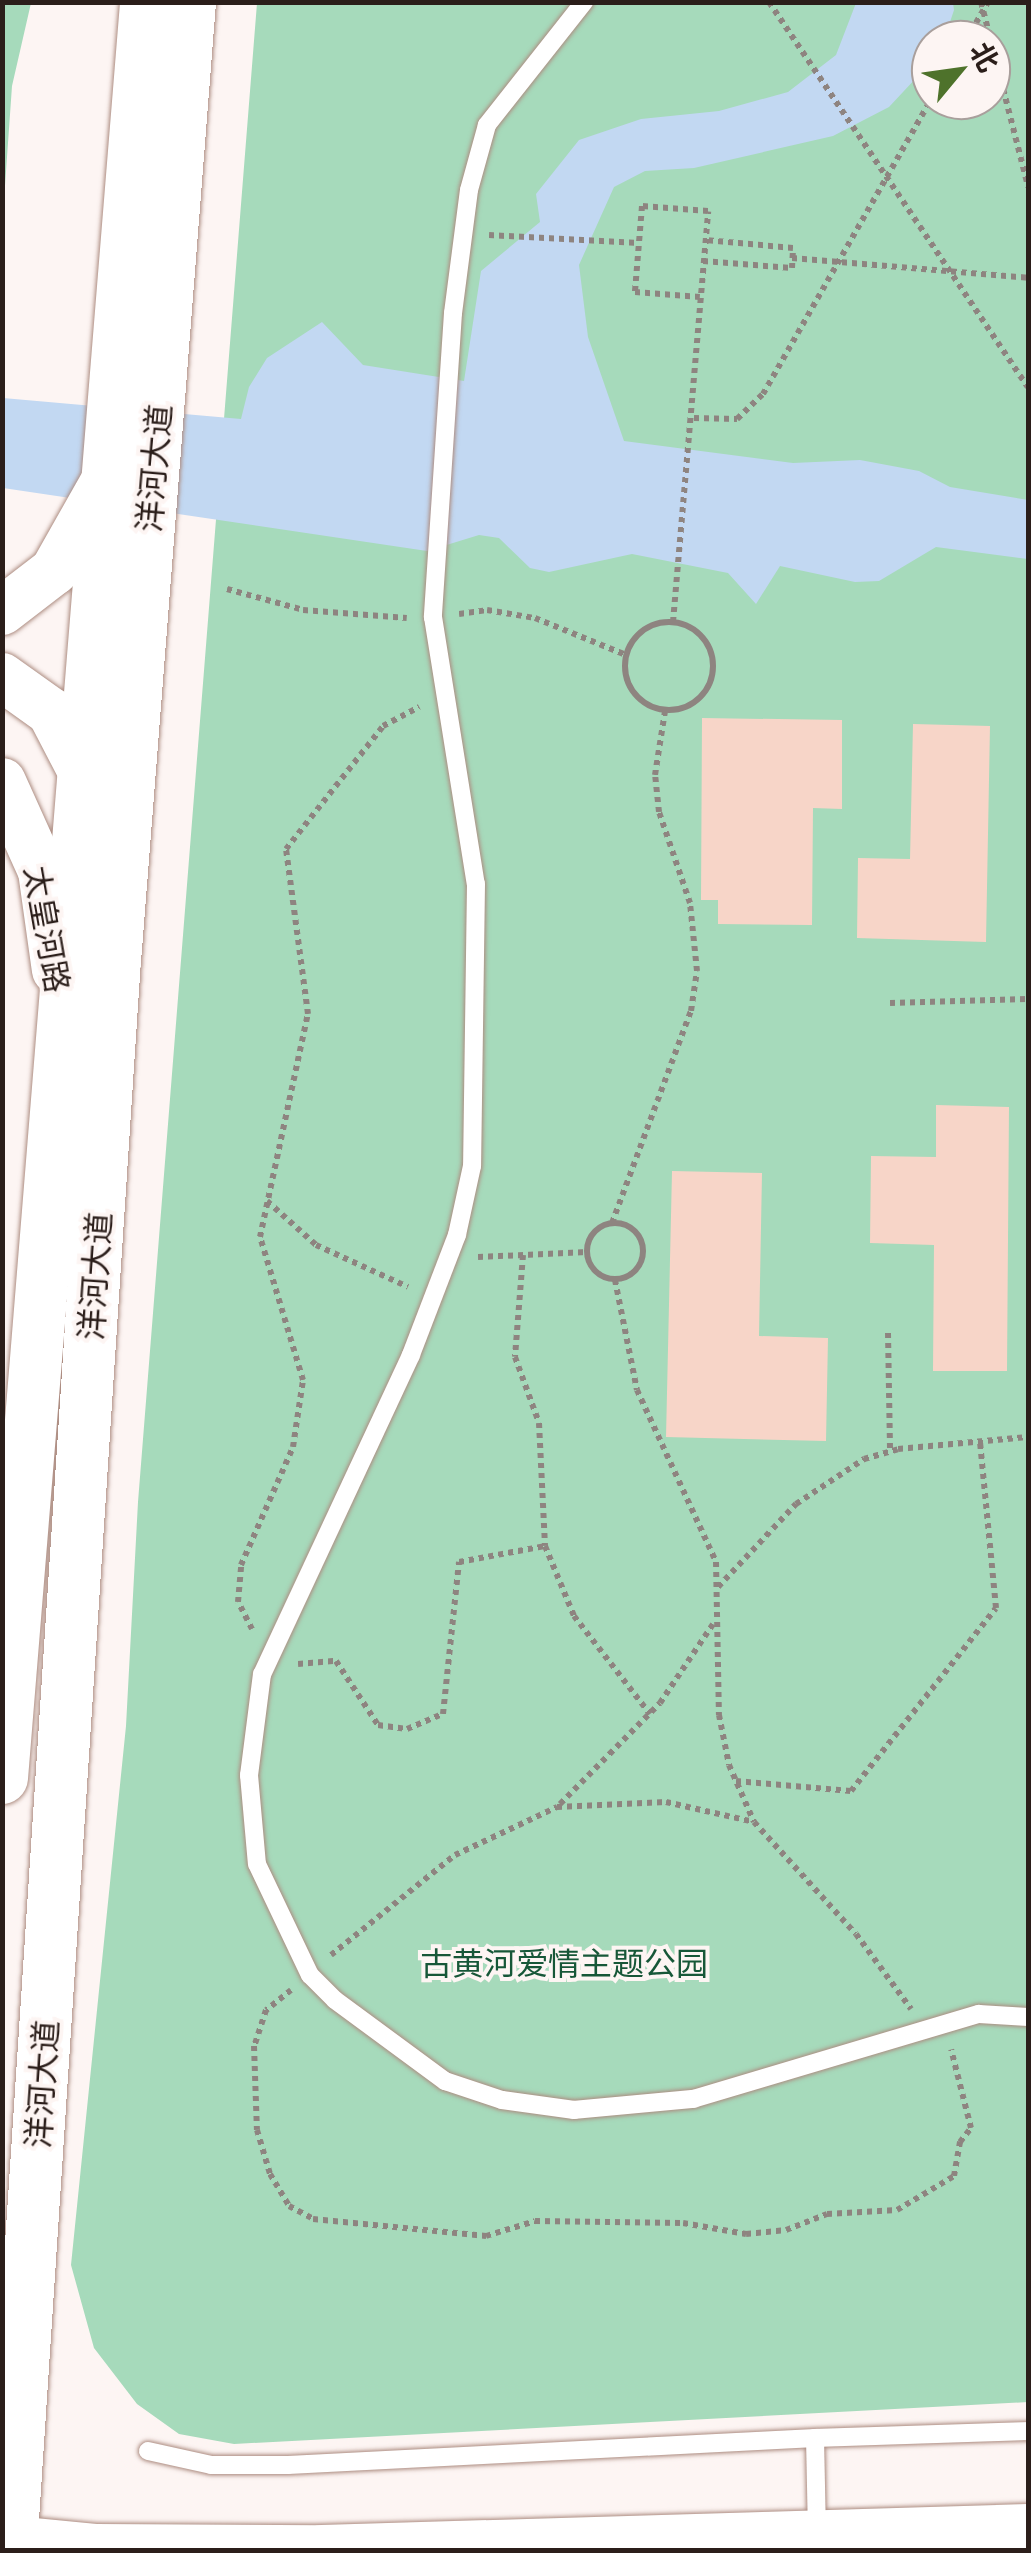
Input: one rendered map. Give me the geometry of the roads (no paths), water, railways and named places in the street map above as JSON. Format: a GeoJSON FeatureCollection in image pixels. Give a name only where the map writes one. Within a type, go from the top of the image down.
{"type":"FeatureCollection","features":[{"type":"Feature","properties":{"kind":"main road","name":"洋河大道"},"geometry":{"type":"LineString","coordinates":[[8,2543],[123,858],[91,719],[146,2]]}},
{"type":"Feature","properties":{"kind":"main road","name":"洋河大道"},"geometry":{"type":"LineString","coordinates":[[2,1778],[84,773],[190,2]]}},
{"type":"Feature","properties":{"kind":"main road"},"geometry":{"type":"LineString","coordinates":[[2,611],[54,571],[110,471]]}},
{"type":"Feature","properties":{"kind":"main road"},"geometry":{"type":"LineString","coordinates":[[2,677],[91,719]]}},
{"type":"Feature","properties":{"kind":"main road"},"geometry":{"type":"LineString","coordinates":[[2,704],[91,719]]}},
{"type":"Feature","properties":{"kind":"main road"},"geometry":{"type":"LineString","coordinates":[[84,773],[123,858]]}},
{"type":"Feature","properties":{"kind":"main road","name":"太皇河路"},"geometry":{"type":"LineString","coordinates":[[2,782],[42,870],[63,1022]]}},
{"type":"Feature","properties":{"kind":"main road"},"geometry":{"type":"LineString","coordinates":[[8,2543],[95,2548],[322,2549],[1028,2528]]}},
{"type":"Feature","properties":{"kind":"lane"},"geometry":{"type":"LineString","coordinates":[[584,2],[487,124],[469,190],[453,312],[433,578],[442,695],[476,884],[472,1166],[449,1258],[435,1294],[262,1674],[251,1726],[250,1828],[257,1864],[310,1975],[386,2043],[446,2081],[502,2100],[574,2110],[693,2099],[979,2014],[1028,2017]]}},
{"type":"Feature","properties":{"kind":"lane"},"geometry":{"type":"LineString","coordinates":[[148,2451],[211,2465],[288,2464],[1028,2430]]}},
{"type":"Feature","properties":{"kind":"lane"},"geometry":{"type":"LineString","coordinates":[[815,2438],[817,2536]]}},
{"type":"Feature","properties":{"kind":"water"},"geometry":{"type":"Polygon","coordinates":[[[856,3],[953,3],[951,20],[911,20],[911,83],[889,107],[833,136],[694,168],[645,171],[614,187],[579,265],[588,337],[624,441],[793,463],[860,460],[919,471],[950,487],[1028,500],[1028,559],[936,547],[879,581],[855,582],[780,566],[756,604],[728,573],[632,554],[549,572],[530,568],[499,538],[479,535],[427,551],[3,488],[3,398],[241,419],[249,387],[267,358],[322,322],[363,365],[464,381],[481,271],[540,222],[536,194],[579,140],[641,119],[719,111],[788,92],[836,55],[856,3]]]}},
{"type":"Feature","properties":{"kind":"park label","name":"古黄河爱情主题公园"},"geometry":{"type":"Point","coordinates":[564,1962]}}]}
